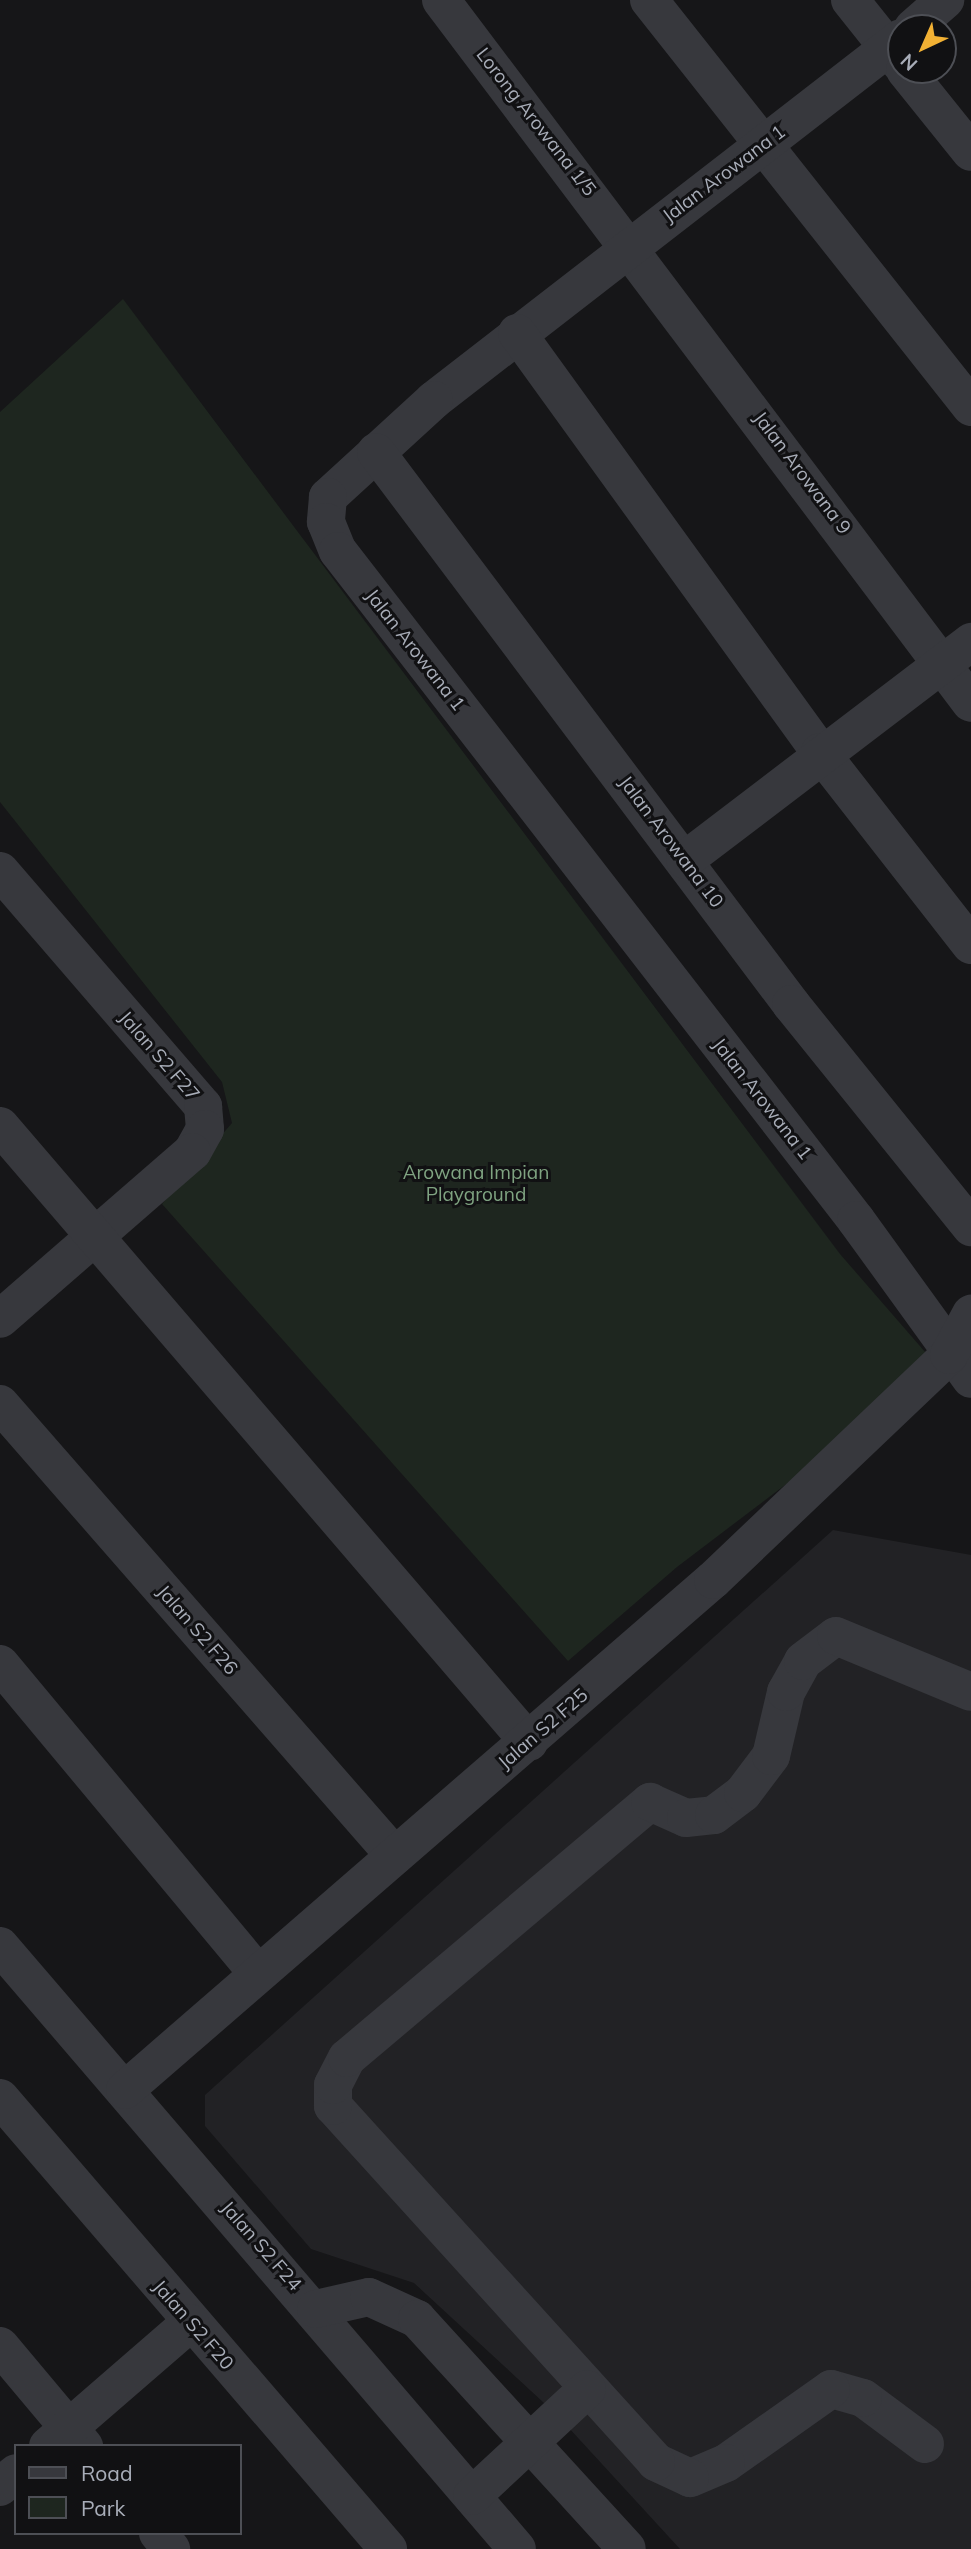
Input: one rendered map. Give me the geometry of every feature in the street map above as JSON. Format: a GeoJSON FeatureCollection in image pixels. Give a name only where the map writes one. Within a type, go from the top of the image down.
{"type":"FeatureCollection","features":[{"type":"Feature","properties":{"kind":"street","name":"Lorong Arowana 1/5"},"geometry":{"type":"LineString","coordinates":[[441,0],[631,244]]}},
{"type":"Feature","properties":{"kind":"street"},"geometry":{"type":"LineString","coordinates":[[649,0],[767,142],[971,407]]}},
{"type":"Feature","properties":{"kind":"street"},"geometry":{"type":"LineString","coordinates":[[850,0],[887,36]]}},
{"type":"Feature","properties":{"kind":"street","name":"Jalan Arowana 1"},"geometry":{"type":"LineString","coordinates":[[934,14],[946,0]]}},
{"type":"Feature","properties":{"kind":"street","name":"Jalan Arowana 1"},"geometry":{"type":"LineString","coordinates":[[887,60],[767,142],[517,333],[376,452],[328,497],[326,522],[338,551],[856,1220],[960,1367]]}},
{"type":"Feature","properties":{"kind":"street"},"geometry":{"type":"LineString","coordinates":[[925,84],[971,152]]}},
{"type":"Feature","properties":{"kind":"street","name":"Jalan Arowana 9"},"geometry":{"type":"LineString","coordinates":[[631,244],[957,653],[971,703]]}},
{"type":"Feature","properties":{"kind":"street"},"geometry":{"type":"LineString","coordinates":[[517,333],[820,752],[971,945]]}},
{"type":"Feature","properties":{"kind":"street","name":"Jalan Arowana 10"},"geometry":{"type":"LineString","coordinates":[[376,452],[685,860],[971,1227]]}},
{"type":"Feature","properties":{"kind":"street"},"geometry":{"type":"LineString","coordinates":[[685,860],[820,752],[957,653]]}},
{"type":"Feature","properties":{"kind":"street","name":"Jalan S2 F27"},"geometry":{"type":"LineString","coordinates":[[0,871],[203,1106],[205,1129],[192,1152],[0,1319]]}},
{"type":"Feature","properties":{"kind":"street"},"geometry":{"type":"LineString","coordinates":[[0,1126],[529,1742]]}},
{"type":"Feature","properties":{"kind":"street","name":"Jalan S2 F25"},"geometry":{"type":"LineString","coordinates":[[125,2090],[257,1972],[529,1742],[960,1367],[971,1314]]}},
{"type":"Feature","properties":{"kind":"street","name":"Jalan S2 F26"},"geometry":{"type":"LineString","coordinates":[[0,1404],[395,1856]]}},
{"type":"Feature","properties":{"kind":"street"},"geometry":{"type":"LineString","coordinates":[[925,2444],[863,2398],[831,2389],[726,2463],[690,2478],[656,2462],[333,2106],[334,2085],[347,2058],[650,1802],[686,1818],[714,1815],[743,1793],[771,1756],[786,1692],[803,1661],[836,1636],[971,1692]]}},
{"type":"Feature","properties":{"kind":"street"},"geometry":{"type":"LineString","coordinates":[[0,1664],[257,1972]]}},
{"type":"Feature","properties":{"kind":"street","name":"Jalan S2 F24"},"geometry":{"type":"LineString","coordinates":[[0,1946],[316,2309],[517,2549]]}},
{"type":"Feature","properties":{"kind":"street","name":"Jalan S2 F20"},"geometry":{"type":"LineString","coordinates":[[0,2098],[190,2323],[388,2549]]}},
{"type":"Feature","properties":{"kind":"street"},"geometry":{"type":"LineString","coordinates":[[316,2309],[369,2297],[416,2319],[627,2549]]}},
{"type":"Feature","properties":{"kind":"street"},"geometry":{"type":"LineString","coordinates":[[0,2346],[67,2440],[190,2323]]}},
{"type":"Feature","properties":{"kind":"street"},"geometry":{"type":"LineString","coordinates":[[472,2496],[587,2389]]}},
{"type":"Feature","properties":{"kind":"street"},"geometry":{"type":"LineString","coordinates":[[0,2487],[14,2475]]}},
{"type":"Feature","properties":{"kind":"street"},"geometry":{"type":"LineString","coordinates":[[160,2535],[171,2549]]}},
{"type":"Feature","properties":{"kind":"shaded area"},"geometry":{"type":"Polygon","coordinates":[[[833,1530],[971,1555],[971,2549],[680,2549],[557,2415],[414,2283],[311,2249],[205,2126],[205,2095],[833,1530]]]}},
{"type":"Feature","properties":{"kind":"green space","name":"Arowana Impian Playground"},"geometry":{"type":"Polygon","coordinates":[[[123,299],[840,1254],[939,1368],[677,1567],[568,1661],[162,1204],[232,1123],[222,1082],[0,802],[0,412],[123,299]]]}}]}
